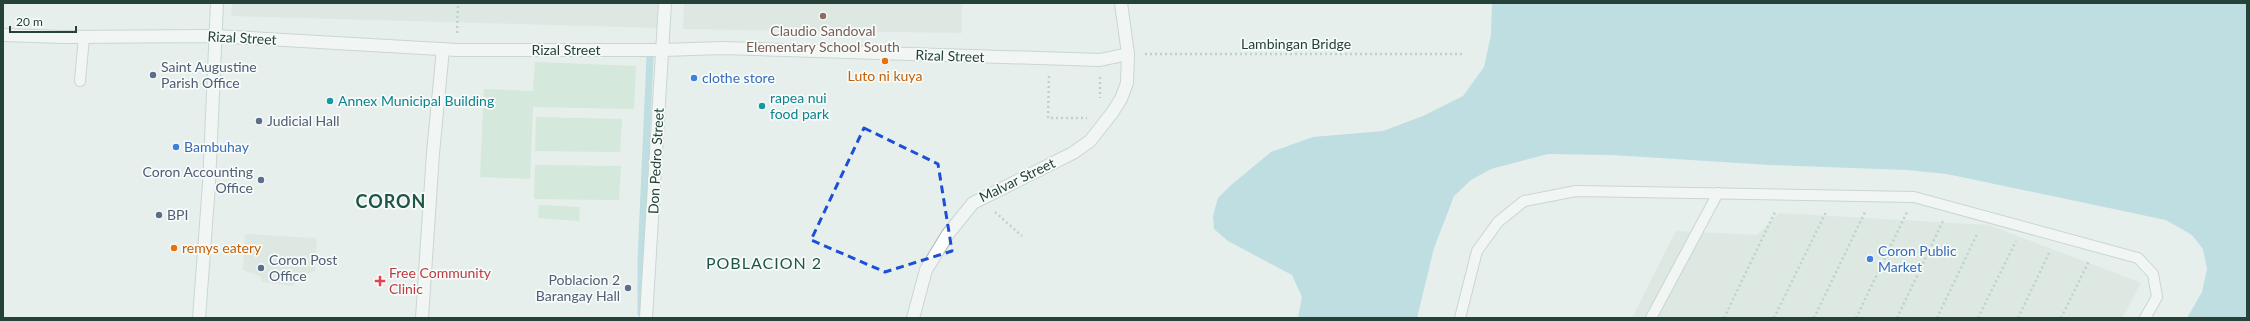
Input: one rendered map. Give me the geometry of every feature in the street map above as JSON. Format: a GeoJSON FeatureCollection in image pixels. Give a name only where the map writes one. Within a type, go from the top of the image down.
{"type":"FeatureCollection","features":[{"type":"Feature","properties":{"kind":"street"},"geometry":{"type":"LineString","coordinates":[[199,318],[209,184],[217,3]]}},
{"type":"Feature","properties":{"kind":"street","name":"Don Pedro Street"},"geometry":{"type":"LineString","coordinates":[[646,318],[665,3]]}},
{"type":"Feature","properties":{"kind":"street","name":"Malvar Street"},"geometry":{"type":"LineString","coordinates":[[913,318],[926,270],[948,234],[972,203],[979,198],[1074,153],[1090,141],[1102,128],[1121,99],[1127,83],[1128,54],[1121,3]]}},
{"type":"Feature","properties":{"kind":"street","name":"Rizal Street"},"geometry":{"type":"LineString","coordinates":[[3,35],[84,37],[216,36],[457,50],[663,50],[722,48],[1100,60],[1128,54]]}},
{"type":"Feature","properties":{"kind":"street"},"geometry":{"type":"LineString","coordinates":[[422,318],[433,153],[443,49]]}},
{"type":"Feature","properties":{"kind":"lane"},"geometry":{"type":"LineString","coordinates":[[80,81],[84,37]]}},
{"type":"Feature","properties":{"kind":"lane"},"geometry":{"type":"LineString","coordinates":[[1460,318],[1477,252],[1498,222],[1524,201],[1576,191],[1835,194],[1914,197],[2138,258],[2153,274],[2157,297],[2145,318]]}},
{"type":"Feature","properties":{"kind":"lane"},"geometry":{"type":"LineString","coordinates":[[1650,318],[1718,193]]}},
{"type":"Feature","properties":{"kind":"path"},"geometry":{"type":"LineString","coordinates":[[457,50],[458,3]]}},
{"type":"Feature","properties":{"kind":"path","name":"Lambingan Bridge"},"geometry":{"type":"LineString","coordinates":[[1128,54],[1464,54]]}},
{"type":"Feature","properties":{"kind":"path"},"geometry":{"type":"LineString","coordinates":[[1049,59],[1048,118],[1093,118]]}},
{"type":"Feature","properties":{"kind":"path"},"geometry":{"type":"LineString","coordinates":[[1100,60],[1100,103]]}},
{"type":"Feature","properties":{"kind":"path"},"geometry":{"type":"LineString","coordinates":[[1724,318],[1783,194]]}},
{"type":"Feature","properties":{"kind":"path"},"geometry":{"type":"LineString","coordinates":[[1774,318],[1835,194]]}},
{"type":"Feature","properties":{"kind":"path"},"geometry":{"type":"LineString","coordinates":[[1814,318],[1873,195]]}},
{"type":"Feature","properties":{"kind":"path"},"geometry":{"type":"LineString","coordinates":[[1856,318],[1914,197]]}},
{"type":"Feature","properties":{"kind":"path"},"geometry":{"type":"LineString","coordinates":[[979,198],[1022,236]]}},
{"type":"Feature","properties":{"kind":"path"},"geometry":{"type":"LineString","coordinates":[[1897,318],[1950,207]]}},
{"type":"Feature","properties":{"kind":"path"},"geometry":{"type":"LineString","coordinates":[[1937,318],[1986,217]]}},
{"type":"Feature","properties":{"kind":"path"},"geometry":{"type":"LineString","coordinates":[[1978,318],[2023,227]]}},
{"type":"Feature","properties":{"kind":"path"},"geometry":{"type":"LineString","coordinates":[[2018,318],[2057,236]]}},
{"type":"Feature","properties":{"kind":"path"},"geometry":{"type":"LineString","coordinates":[[2061,318],[2096,247]]}},
{"type":"Feature","properties":{"kind":"highlighted area"},"geometry":{"type":"Polygon","coordinates":[[[864,128],[938,164],[952,251],[885,272],[811,240],[864,128]]]}},
{"type":"Feature","properties":{"kind":"shaded area"},"geometry":{"type":"Polygon","coordinates":[[[232,3],[661,3],[660,28],[231,16],[232,3]]]}},
{"type":"Feature","properties":{"kind":"shaded area","name":"Claudio Sandoval Elementary School South"},"geometry":{"type":"Polygon","coordinates":[[[684,3],[962,3],[962,33],[683,29],[684,3]]]}},
{"type":"Feature","properties":{"kind":"shaded area","name":"Coron Public Market"},"geometry":{"type":"Polygon","coordinates":[[[1779,213],[1989,225],[2141,283],[2122,318],[1632,318],[1676,231],[1757,235],[1779,213]]]}},
{"type":"Feature","properties":{"kind":"shaded area"},"geometry":{"type":"Polygon","coordinates":[[[245,234],[317,238],[315,271],[296,277],[293,286],[262,282],[261,277],[243,270],[245,234]]]}},
{"type":"Feature","properties":{"kind":"green space"},"geometry":{"type":"Polygon","coordinates":[[[535,62],[636,66],[634,109],[533,107],[530,179],[480,177],[484,89],[533,91],[535,62]]]}},
{"type":"Feature","properties":{"kind":"green space"},"geometry":{"type":"Polygon","coordinates":[[[536,117],[622,119],[620,152],[535,151],[536,117]]]}},
{"type":"Feature","properties":{"kind":"green space"},"geometry":{"type":"Polygon","coordinates":[[[535,165],[621,166],[619,200],[534,199],[535,165]]]}},
{"type":"Feature","properties":{"kind":"green space"},"geometry":{"type":"Polygon","coordinates":[[[539,205],[580,207],[579,221],[538,218],[539,205]]]}},
{"type":"Feature","properties":{"kind":"water"},"geometry":{"type":"Polygon","coordinates":[[[1492,3],[2247,3],[2247,318],[2187,318],[2202,292],[2207,269],[2203,249],[2192,235],[2166,220],[1947,174],[1907,170],[1770,165],[1612,155],[1548,154],[1491,169],[1471,180],[1454,196],[1434,248],[1417,318],[1298,318],[1302,297],[1292,275],[1228,241],[1214,229],[1213,216],[1218,198],[1271,152],[1313,137],[1383,131],[1423,116],[1463,96],[1484,67],[1491,35],[1492,3]]]}},
{"type":"Feature","properties":{"kind":"waterway"},"geometry":{"type":"LineString","coordinates":[[641,313],[641,260],[650,57]]}},
{"type":"Feature","properties":{"kind":"place","name":"Claudio Sandoval Elementary School South"},"geometry":{"type":"Point","coordinates":[823,16]}},
{"type":"Feature","properties":{"kind":"place","name":"Luto ni kuya"},"geometry":{"type":"Point","coordinates":[885,61]}},
{"type":"Feature","properties":{"kind":"place","name":"Saint Augustine Parish Office"},"geometry":{"type":"Point","coordinates":[153,75]}},
{"type":"Feature","properties":{"kind":"place","name":"clothe store"},"geometry":{"type":"Point","coordinates":[694,78]}},
{"type":"Feature","properties":{"kind":"place","name":"Annex Municipal Building"},"geometry":{"type":"Point","coordinates":[330,101]}},
{"type":"Feature","properties":{"kind":"place","name":"rapea nui food park"},"geometry":{"type":"Point","coordinates":[762,106]}},
{"type":"Feature","properties":{"kind":"place","name":"Judicial Hall"},"geometry":{"type":"Point","coordinates":[259,121]}},
{"type":"Feature","properties":{"kind":"place","name":"Bambuhay"},"geometry":{"type":"Point","coordinates":[176,147]}},
{"type":"Feature","properties":{"kind":"place","name":"Coron Accounting Office"},"geometry":{"type":"Point","coordinates":[261,180]}},
{"type":"Feature","properties":{"kind":"place","name":"BPI"},"geometry":{"type":"Point","coordinates":[159,215]}},
{"type":"Feature","properties":{"kind":"place","name":"remys eatery"},"geometry":{"type":"Point","coordinates":[174,248]}},
{"type":"Feature","properties":{"kind":"place","name":"Coron Public Market"},"geometry":{"type":"Point","coordinates":[1870,259]}},
{"type":"Feature","properties":{"kind":"place","name":"Coron Post Office"},"geometry":{"type":"Point","coordinates":[261,268]}},
{"type":"Feature","properties":{"kind":"place","name":"Free Community Clinic"},"geometry":{"type":"Point","coordinates":[380,281]}},
{"type":"Feature","properties":{"kind":"place","name":"Poblacion 2 Barangay Hall"},"geometry":{"type":"Point","coordinates":[628,288]}},
{"type":"Feature","properties":{"kind":"district","name":"CORON"},"geometry":{"type":"Point","coordinates":[391,202]}},
{"type":"Feature","properties":{"kind":"district","name":"POBLACION 2"},"geometry":{"type":"Point","coordinates":[764,263]}}]}
